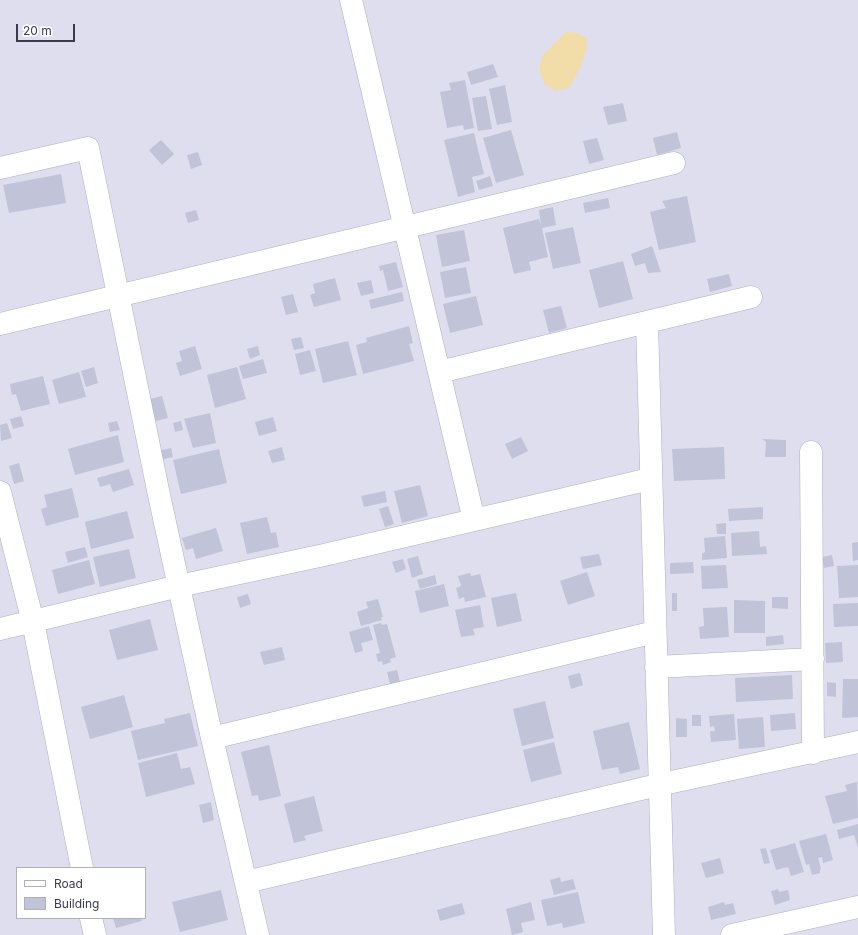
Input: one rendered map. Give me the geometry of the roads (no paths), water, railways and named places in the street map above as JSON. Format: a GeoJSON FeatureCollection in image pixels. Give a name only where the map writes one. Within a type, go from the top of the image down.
{"type":"FeatureCollection","features":[{"type":"Feature","properties":{"kind":"street"},"geometry":{"type":"LineString","coordinates":[[351,0],[474,520]]}},
{"type":"Feature","properties":{"kind":"street"},"geometry":{"type":"LineString","coordinates":[[0,168],[88,148],[135,384],[178,586],[258,935]]}},
{"type":"Feature","properties":{"kind":"street"},"geometry":{"type":"LineString","coordinates":[[0,324],[674,164]]}},
{"type":"Feature","properties":{"kind":"street"},"geometry":{"type":"LineString","coordinates":[[439,372],[751,296]]}},
{"type":"Feature","properties":{"kind":"street"},"geometry":{"type":"LineString","coordinates":[[647,322],[658,785],[664,935]]}},
{"type":"Feature","properties":{"kind":"street"},"geometry":{"type":"LineString","coordinates":[[811,452],[813,753]]}},
{"type":"Feature","properties":{"kind":"street"},"geometry":{"type":"LineString","coordinates":[[0,630],[178,586],[650,479]]}},
{"type":"Feature","properties":{"kind":"street"},"geometry":{"type":"LineString","coordinates":[[0,492],[33,622],[82,867]]}},
{"type":"Feature","properties":{"kind":"street"},"geometry":{"type":"LineString","coordinates":[[212,738],[655,632]]}},
{"type":"Feature","properties":{"kind":"street"},"geometry":{"type":"LineString","coordinates":[[656,667],[812,659]]}},
{"type":"Feature","properties":{"kind":"street"},"geometry":{"type":"LineString","coordinates":[[246,882],[658,785],[813,753],[858,742]]}},
{"type":"Feature","properties":{"kind":"street"},"geometry":{"type":"LineString","coordinates":[[732,935],[858,907]]}},
{"type":"Feature","properties":{"kind":"street"},"geometry":{"type":"LineString","coordinates":[[91,919],[95,935]]}}]}
